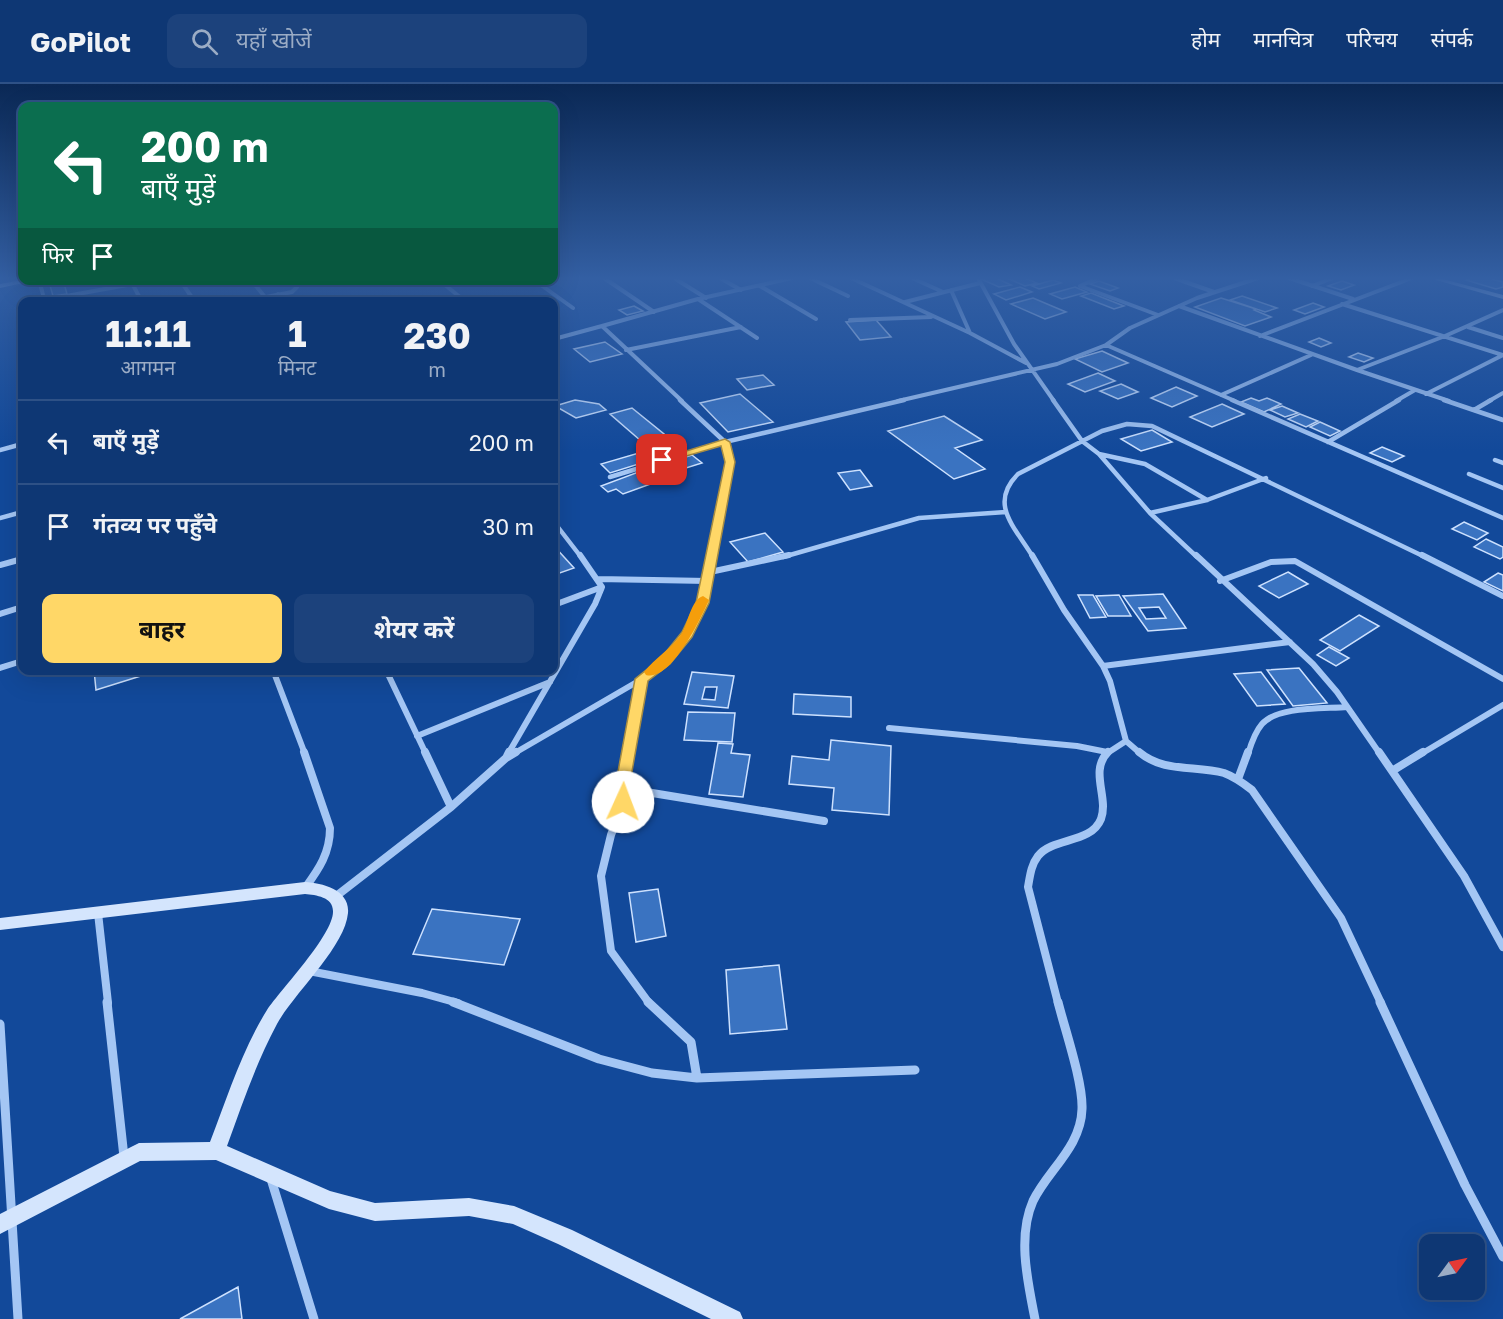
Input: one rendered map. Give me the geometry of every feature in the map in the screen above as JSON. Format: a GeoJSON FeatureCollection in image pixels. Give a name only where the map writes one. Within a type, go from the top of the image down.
{"type":"FeatureCollection","features":[{"type":"Feature","properties":{"kind":"street"},"geometry":{"type":"LineString","coordinates":[[335,897],[451,807],[506,758],[642,679],[666,661],[688,634],[702,603],[710,572],[730,462],[725,442],[612,336]]}},
{"type":"Feature","properties":{"kind":"street"},"geometry":{"type":"LineString","coordinates":[[626,350],[698,336]]}},
{"type":"Feature","properties":{"kind":"street"},"geometry":{"type":"LineString","coordinates":[[754,336],[757,338]]}},
{"type":"Feature","properties":{"kind":"street"},"geometry":{"type":"LineString","coordinates":[[975,336],[1028,364]]}},
{"type":"Feature","properties":{"kind":"street"},"geometry":{"type":"LineString","coordinates":[[1009,336],[1082,441],[1099,454],[1150,513],[1220,581],[1290,642],[1319,672],[1392,771],[1464,876],[1503,947]]}},
{"type":"Feature","properties":{"kind":"street"},"geometry":{"type":"LineString","coordinates":[[610,477],[725,442],[1033,370],[1106,345],[1119,336]]}},
{"type":"Feature","properties":{"kind":"street"},"geometry":{"type":"LineString","coordinates":[[1260,336],[1503,420]]}},
{"type":"Feature","properties":{"kind":"street"},"geometry":{"type":"LineString","coordinates":[[1357,370],[1445,336],[1503,355],[1426,394]]}},
{"type":"Feature","properties":{"kind":"street"},"geometry":{"type":"LineString","coordinates":[[1106,345],[1503,518]]}},
{"type":"Feature","properties":{"kind":"street"},"geometry":{"type":"LineString","coordinates":[[1221,395],[1311,354]]}},
{"type":"Feature","properties":{"kind":"street"},"geometry":{"type":"LineString","coordinates":[[1328,442],[1415,390]]}},
{"type":"Feature","properties":{"kind":"street"},"geometry":{"type":"LineString","coordinates":[[1474,410],[1503,393]]}},
{"type":"Feature","properties":{"kind":"street"},"geometry":{"type":"LineString","coordinates":[[1503,596],[1266,478],[1164,430],[1142,423],[1108,429],[1082,441],[1012,479],[1003,496],[1006,512],[1064,610],[1103,666],[1126,741],[1151,762],[1222,773],[1238,779],[1252,790],[1341,918],[1465,1185],[1503,1257]]}},
{"type":"Feature","properties":{"kind":"street"},"geometry":{"type":"LineString","coordinates":[[0,450],[18,445]]}},
{"type":"Feature","properties":{"kind":"street"},"geometry":{"type":"LineString","coordinates":[[1099,454],[1145,465],[1207,500]]}},
{"type":"Feature","properties":{"kind":"street"},"geometry":{"type":"LineString","coordinates":[[1495,460],[1503,463]]}},
{"type":"Feature","properties":{"kind":"street"},"geometry":{"type":"LineString","coordinates":[[1469,474],[1503,488]]}},
{"type":"Feature","properties":{"kind":"street"},"geometry":{"type":"LineString","coordinates":[[1150,513],[1207,500],[1266,478]]}},
{"type":"Feature","properties":{"kind":"street"},"geometry":{"type":"LineString","coordinates":[[710,572],[787,556],[919,518],[1006,512]]}},
{"type":"Feature","properties":{"kind":"street"},"geometry":{"type":"LineString","coordinates":[[0,518],[18,513]]}},
{"type":"Feature","properties":{"kind":"street"},"geometry":{"type":"LineString","coordinates":[[558,527],[602,587]]}},
{"type":"Feature","properties":{"kind":"street"},"geometry":{"type":"LineString","coordinates":[[0,565],[18,560]]}},
{"type":"Feature","properties":{"kind":"street"},"geometry":{"type":"LineString","coordinates":[[1220,581],[1271,562],[1295,561],[1503,679]]}},
{"type":"Feature","properties":{"kind":"street"},"geometry":{"type":"LineString","coordinates":[[597,579],[708,581]]}},
{"type":"Feature","properties":{"kind":"street"},"geometry":{"type":"LineString","coordinates":[[558,603],[602,587]]}},
{"type":"Feature","properties":{"kind":"street"},"geometry":{"type":"LineString","coordinates":[[558,667],[595,604],[602,587]]}},
{"type":"Feature","properties":{"kind":"street"},"geometry":{"type":"LineString","coordinates":[[0,614],[18,609]]}},
{"type":"Feature","properties":{"kind":"street"},"geometry":{"type":"LineString","coordinates":[[1103,666],[1290,642]]}},
{"type":"Feature","properties":{"kind":"street"},"geometry":{"type":"LineString","coordinates":[[0,668],[18,662]]}},
{"type":"Feature","properties":{"kind":"street"},"geometry":{"type":"LineString","coordinates":[[275,675],[330,828],[331,845],[322,864],[305,888]]}},
{"type":"Feature","properties":{"kind":"street"},"geometry":{"type":"LineString","coordinates":[[388,675],[451,807]]}},
{"type":"Feature","properties":{"kind":"street"},"geometry":{"type":"LineString","coordinates":[[506,758],[554,675]]}},
{"type":"Feature","properties":{"kind":"street"},"geometry":{"type":"LineString","coordinates":[[642,679],[624,777],[629,786],[640,791],[824,822]]}},
{"type":"Feature","properties":{"kind":"street"},"geometry":{"type":"LineString","coordinates":[[417,736],[550,681]]}},
{"type":"Feature","properties":{"kind":"street"},"geometry":{"type":"LineString","coordinates":[[1392,771],[1503,705]]}},
{"type":"Feature","properties":{"kind":"street"},"geometry":{"type":"LineString","coordinates":[[1238,779],[1262,724],[1271,717],[1283,713],[1347,708]]}},
{"type":"Feature","properties":{"kind":"street"},"geometry":{"type":"LineString","coordinates":[[889,728],[1065,744],[1107,752]]}},
{"type":"Feature","properties":{"kind":"street"},"geometry":{"type":"LineString","coordinates":[[1035,1319],[1026,1274],[1026,1232],[1033,1202],[1076,1138],[1082,1109],[1077,1074],[1028,887],[1030,866],[1040,851],[1086,835],[1097,825],[1103,812],[1099,772],[1101,760],[1107,752],[1126,741]]}},
{"type":"Feature","properties":{"kind":"street"},"geometry":{"type":"LineString","coordinates":[[629,786],[611,835],[601,876],[611,951],[651,1008],[691,1042],[697,1078]]}},
{"type":"Feature","properties":{"kind":"street"},"geometry":{"type":"LineString","coordinates":[[0,924],[305,888],[319,889],[335,897],[341,910],[338,926],[308,971],[273,1016],[248,1066],[216,1151]]}},
{"type":"Feature","properties":{"kind":"street"},"geometry":{"type":"LineString","coordinates":[[98,913],[124,1158]]}},
{"type":"Feature","properties":{"kind":"street"},"geometry":{"type":"LineString","coordinates":[[308,971],[422,993],[457,1003],[598,1059],[652,1073],[697,1078],[915,1070]]}},
{"type":"Feature","properties":{"kind":"street"},"geometry":{"type":"LineString","coordinates":[[0,1024],[6,1221],[18,1319]]}},
{"type":"Feature","properties":{"kind":"street"},"geometry":{"type":"LineString","coordinates":[[6,1221],[139,1152],[216,1151],[329,1200],[375,1212],[470,1207],[514,1215],[565,1237],[733,1319]]}},
{"type":"Feature","properties":{"kind":"street"},"geometry":{"type":"LineString","coordinates":[[270,1176],[314,1319]]}},
{"type":"Feature","properties":{"kind":"building"},"geometry":{"type":"Polygon","coordinates":[[[857,336],[891,337],[860,340],[857,336]]]}},
{"type":"Feature","properties":{"kind":"building"},"geometry":{"type":"Polygon","coordinates":[[[1319,338],[1331,343],[1321,347],[1309,342],[1319,338]]]}},
{"type":"Feature","properties":{"kind":"building"},"geometry":{"type":"Polygon","coordinates":[[[605,342],[622,354],[590,362],[574,349],[605,342]]]}},
{"type":"Feature","properties":{"kind":"building"},"geometry":{"type":"Polygon","coordinates":[[[1102,351],[1128,363],[1102,372],[1075,359],[1102,351]]]}},
{"type":"Feature","properties":{"kind":"building"},"geometry":{"type":"Polygon","coordinates":[[[1358,353],[1373,358],[1364,362],[1349,357],[1358,353]]]}},
{"type":"Feature","properties":{"kind":"building"},"geometry":{"type":"Polygon","coordinates":[[[1098,373],[1115,381],[1085,392],[1068,384],[1098,373]]]}},
{"type":"Feature","properties":{"kind":"building"},"geometry":{"type":"Polygon","coordinates":[[[763,375],[774,385],[747,390],[737,379],[763,375]]]}},
{"type":"Feature","properties":{"kind":"building"},"geometry":{"type":"Polygon","coordinates":[[[1121,384],[1138,392],[1118,399],[1100,391],[1121,384]]]}},
{"type":"Feature","properties":{"kind":"building"},"geometry":{"type":"Polygon","coordinates":[[[1176,387],[1197,396],[1172,407],[1151,398],[1176,387]]]}},
{"type":"Feature","properties":{"kind":"building"},"geometry":{"type":"Polygon","coordinates":[[[740,394],[773,422],[728,432],[700,403],[740,394]]]}},
{"type":"Feature","properties":{"kind":"building"},"geometry":{"type":"Polygon","coordinates":[[[1251,398],[1259,401],[1267,398],[1281,404],[1264,412],[1241,402],[1251,398]]]}},
{"type":"Feature","properties":{"kind":"building"},"geometry":{"type":"Polygon","coordinates":[[[575,400],[599,404],[606,410],[576,418],[558,408],[558,405],[575,400]]]}},
{"type":"Feature","properties":{"kind":"building"},"geometry":{"type":"Polygon","coordinates":[[[1222,404],[1244,414],[1212,427],[1190,417],[1222,404]]]}},
{"type":"Feature","properties":{"kind":"building"},"geometry":{"type":"Polygon","coordinates":[[[1282,406],[1298,413],[1285,417],[1270,410],[1282,406]]]}},
{"type":"Feature","properties":{"kind":"building"},"geometry":{"type":"Polygon","coordinates":[[[632,408],[664,434],[641,441],[610,414],[632,408]]]}},
{"type":"Feature","properties":{"kind":"building"},"geometry":{"type":"Polygon","coordinates":[[[1300,414],[1318,421],[1306,427],[1288,419],[1300,414]]]}},
{"type":"Feature","properties":{"kind":"building"},"geometry":{"type":"Polygon","coordinates":[[[944,416],[982,440],[955,448],[985,469],[954,479],[888,431],[944,416]]]}},
{"type":"Feature","properties":{"kind":"building"},"geometry":{"type":"Polygon","coordinates":[[[1320,422],[1340,431],[1330,436],[1310,427],[1320,422]]]}},
{"type":"Feature","properties":{"kind":"building"},"geometry":{"type":"Polygon","coordinates":[[[1152,430],[1172,442],[1141,451],[1121,439],[1152,430]]]}},
{"type":"Feature","properties":{"kind":"building"},"geometry":{"type":"Polygon","coordinates":[[[1382,447],[1404,456],[1392,462],[1370,453],[1382,447]]]}},
{"type":"Feature","properties":{"kind":"building"},"geometry":{"type":"Polygon","coordinates":[[[649,450],[658,458],[610,473],[601,464],[649,450]]]}},
{"type":"Feature","properties":{"kind":"building"},"geometry":{"type":"Polygon","coordinates":[[[692,455],[702,463],[654,478],[644,470],[692,455]]]}},
{"type":"Feature","properties":{"kind":"building"},"geometry":{"type":"Polygon","coordinates":[[[860,470],[872,486],[850,490],[838,473],[860,470]]]}},
{"type":"Feature","properties":{"kind":"building"},"geometry":{"type":"Polygon","coordinates":[[[641,471],[656,482],[623,494],[616,489],[608,492],[601,486],[641,471]]]}},
{"type":"Feature","properties":{"kind":"building"},"geometry":{"type":"Polygon","coordinates":[[[1464,522],[1488,533],[1477,540],[1452,529],[1464,522]]]}},
{"type":"Feature","properties":{"kind":"building"},"geometry":{"type":"Polygon","coordinates":[[[765,533],[783,552],[748,562],[730,542],[765,533]]]}},
{"type":"Feature","properties":{"kind":"building"},"geometry":{"type":"Polygon","coordinates":[[[1486,539],[1503,547],[1503,557],[1500,559],[1474,547],[1486,539]]]}},
{"type":"Feature","properties":{"kind":"building"},"geometry":{"type":"Polygon","coordinates":[[[558,550],[574,568],[558,574],[558,550]]]}},
{"type":"Feature","properties":{"kind":"building"},"geometry":{"type":"Polygon","coordinates":[[[1288,572],[1308,584],[1279,598],[1259,586],[1288,572]]]}},
{"type":"Feature","properties":{"kind":"building"},"geometry":{"type":"Polygon","coordinates":[[[1498,573],[1503,575],[1503,591],[1484,582],[1498,573]]]}},
{"type":"Feature","properties":{"kind":"building"},"geometry":{"type":"Polygon","coordinates":[[[1163,594],[1186,628],[1148,631],[1123,596],[1163,594]],[[1159,607],[1139,608],[1146,619],[1166,618],[1159,607]]]}},
{"type":"Feature","properties":{"kind":"building"},"geometry":{"type":"Polygon","coordinates":[[[1078,595],[1093,595],[1106,617],[1090,618],[1078,595]]]}},
{"type":"Feature","properties":{"kind":"building"},"geometry":{"type":"Polygon","coordinates":[[[1119,595],[1131,616],[1108,616],[1096,596],[1119,595]]]}},
{"type":"Feature","properties":{"kind":"building"},"geometry":{"type":"Polygon","coordinates":[[[1359,615],[1379,626],[1340,651],[1320,640],[1359,615]]]}},
{"type":"Feature","properties":{"kind":"building"},"geometry":{"type":"Polygon","coordinates":[[[1329,647],[1349,658],[1336,666],[1317,655],[1329,647]]]}},
{"type":"Feature","properties":{"kind":"building"},"geometry":{"type":"Polygon","coordinates":[[[1299,668],[1327,703],[1293,706],[1267,670],[1299,668]]]}},
{"type":"Feature","properties":{"kind":"building"},"geometry":{"type":"Polygon","coordinates":[[[692,672],[734,676],[728,708],[684,704],[692,672]],[[705,687],[702,699],[715,700],[717,687],[705,687]]]}},
{"type":"Feature","properties":{"kind":"building"},"geometry":{"type":"Polygon","coordinates":[[[1261,672],[1285,704],[1257,706],[1234,674],[1261,672]]]}},
{"type":"Feature","properties":{"kind":"building"},"geometry":{"type":"Polygon","coordinates":[[[94,675],[144,675],[96,690],[94,675]]]}},
{"type":"Feature","properties":{"kind":"building"},"geometry":{"type":"Polygon","coordinates":[[[794,694],[851,697],[851,717],[793,714],[794,694]]]}},
{"type":"Feature","properties":{"kind":"building"},"geometry":{"type":"Polygon","coordinates":[[[688,712],[735,713],[732,742],[684,740],[688,712]]]}},
{"type":"Feature","properties":{"kind":"building"},"geometry":{"type":"Polygon","coordinates":[[[831,740],[891,746],[889,815],[832,810],[834,788],[789,784],[792,756],[829,760],[831,740]]]}},
{"type":"Feature","properties":{"kind":"building"},"geometry":{"type":"Polygon","coordinates":[[[718,743],[733,744],[731,753],[750,755],[743,797],[709,794],[718,743]]]}},
{"type":"Feature","properties":{"kind":"building"},"geometry":{"type":"Polygon","coordinates":[[[658,889],[666,936],[636,942],[629,893],[658,889]]]}},
{"type":"Feature","properties":{"kind":"building"},"geometry":{"type":"Polygon","coordinates":[[[432,909],[520,919],[504,965],[413,954],[432,909]]]}},
{"type":"Feature","properties":{"kind":"building"},"geometry":{"type":"Polygon","coordinates":[[[779,965],[787,1029],[730,1034],[726,970],[779,965]]]}},
{"type":"Feature","properties":{"kind":"building"},"geometry":{"type":"Polygon","coordinates":[[[238,1287],[242,1319],[180,1319],[238,1287]]]}},
{"type":"Feature","properties":{"kind":"slow traffic"},"geometry":{"type":"LineString","coordinates":[[651,672],[666,661],[688,634],[703,600]]}},
{"type":"Feature","properties":{"kind":"route"},"geometry":{"type":"LineString","coordinates":[[623,802],[629,786],[624,777],[642,679],[666,661],[688,634],[702,603],[710,572],[730,462],[725,442],[662,460]]}}]}
